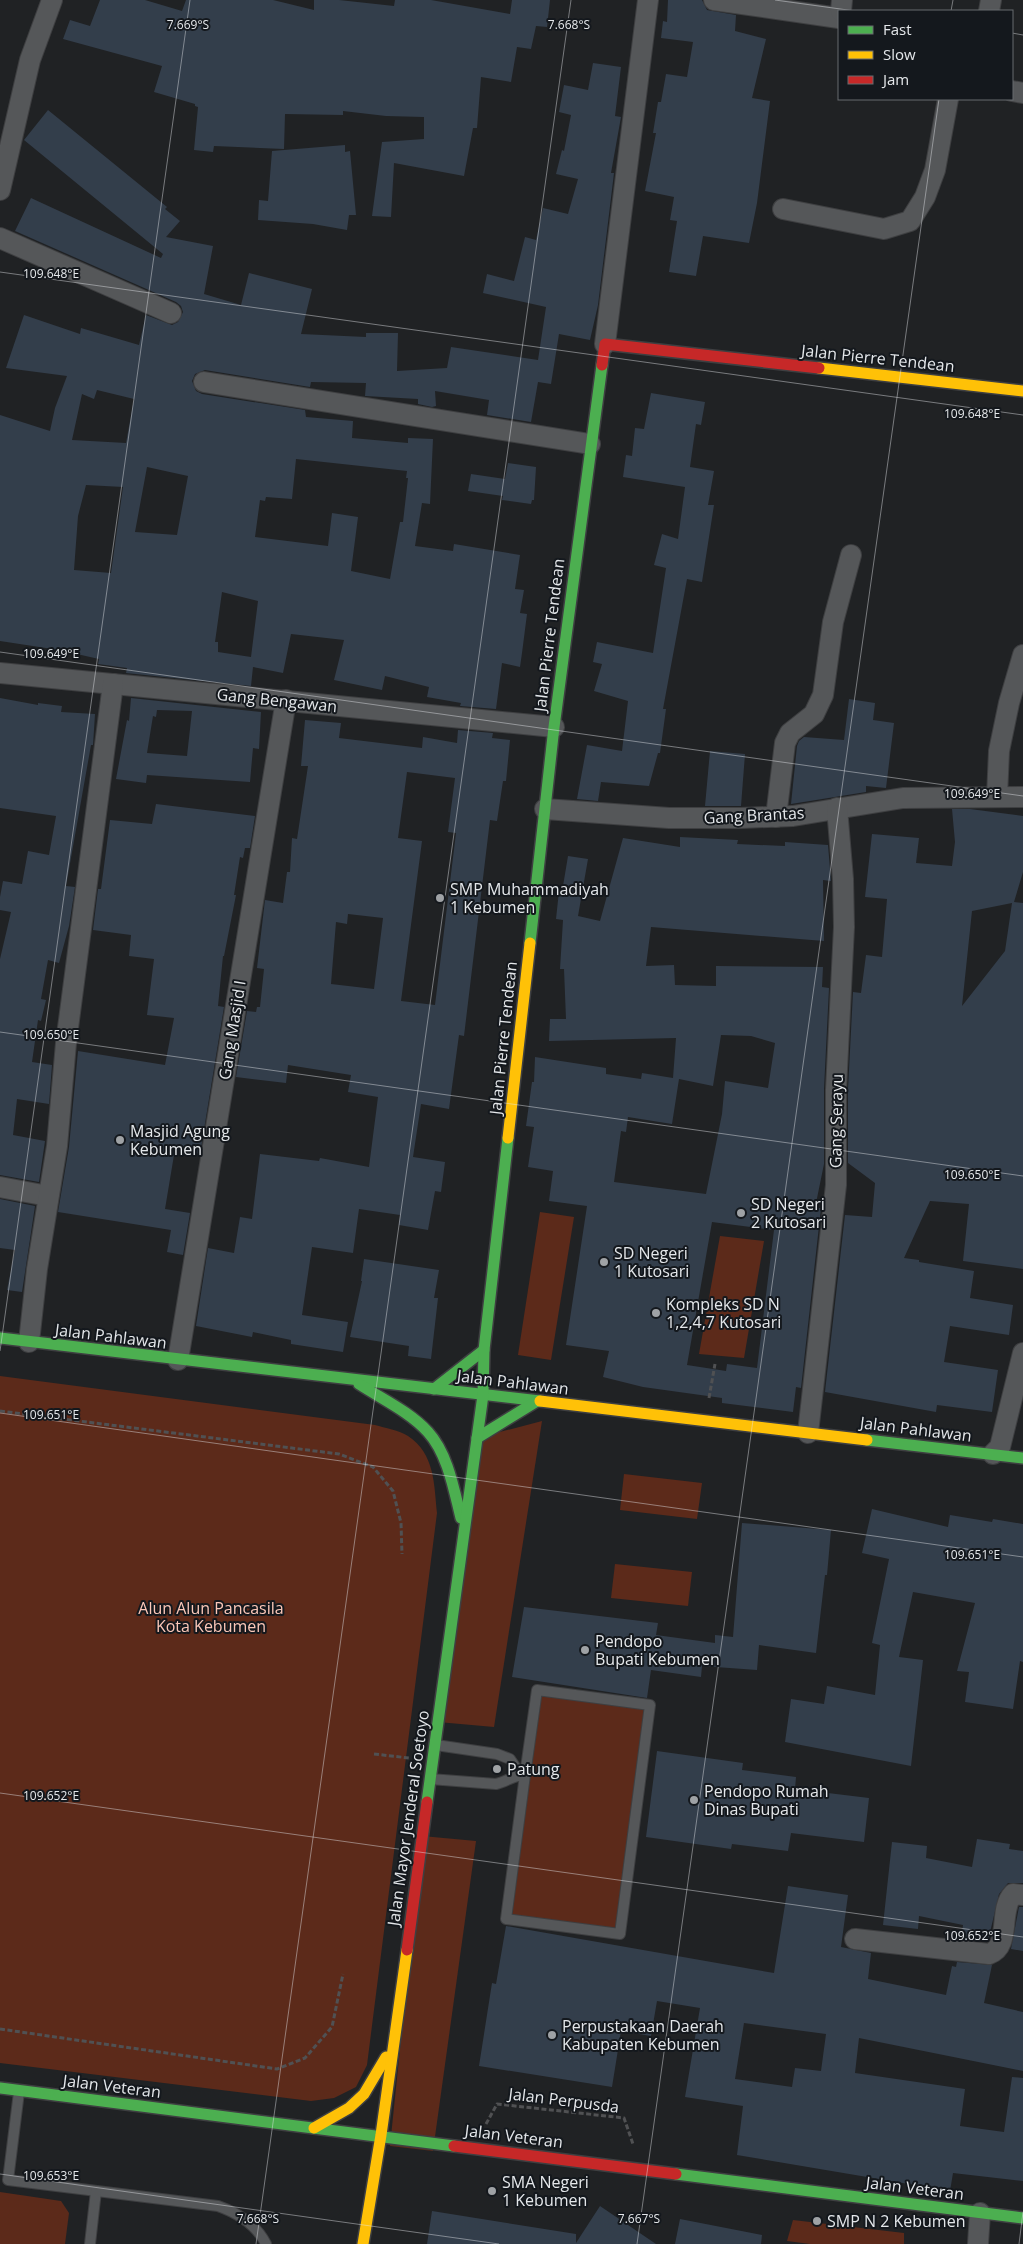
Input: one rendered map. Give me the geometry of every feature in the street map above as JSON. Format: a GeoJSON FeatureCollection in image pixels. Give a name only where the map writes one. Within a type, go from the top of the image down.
{"type":"FeatureCollection","features":[{"type":"Feature","properties":{"kind":"main road","name":"Jalan Pierre Tendean"},"geometry":{"type":"LineString","coordinates":[[483,1395],[484,1350],[554,727],[590,444],[605,344],[1023,391]]}},
{"type":"Feature","properties":{"kind":"main road","name":"Jalan Pahlawan"},"geometry":{"type":"LineString","coordinates":[[0,1338],[1023,1458]]}},
{"type":"Feature","properties":{"kind":"main road"},"geometry":{"type":"LineString","coordinates":[[434,1390],[484,1350]]}},
{"type":"Feature","properties":{"kind":"main road"},"geometry":{"type":"LineString","coordinates":[[351,1380],[406,1414],[432,1437],[449,1474],[464,1528]]}},
{"type":"Feature","properties":{"kind":"main road","name":"Jalan Mayor Jenderal Soetoyo"},"geometry":{"type":"LineString","coordinates":[[363,2244],[381,2135],[483,1395]]}},
{"type":"Feature","properties":{"kind":"main road"},"geometry":{"type":"LineString","coordinates":[[476,1438],[537,1401]]}},
{"type":"Feature","properties":{"kind":"main road"},"geometry":{"type":"LineString","coordinates":[[314,2128],[349,2108],[364,2094],[392,2047]]}},
{"type":"Feature","properties":{"kind":"main road","name":"Jalan Veteran"},"geometry":{"type":"LineString","coordinates":[[0,2088],[1023,2218]]}},
{"type":"Feature","properties":{"kind":"street"},"geometry":{"type":"LineString","coordinates":[[0,190],[30,60],[52,0]]}},
{"type":"Feature","properties":{"kind":"street"},"geometry":{"type":"LineString","coordinates":[[605,344],[648,0]]}},
{"type":"Feature","properties":{"kind":"street"},"geometry":{"type":"LineString","coordinates":[[714,0],[838,18]]}},
{"type":"Feature","properties":{"kind":"street"},"geometry":{"type":"LineString","coordinates":[[783,209],[884,229],[910,221],[925,197],[936,170],[948,100]]}},
{"type":"Feature","properties":{"kind":"street"},"geometry":{"type":"LineString","coordinates":[[0,238],[171,314]]}},
{"type":"Feature","properties":{"kind":"street"},"geometry":{"type":"LineString","coordinates":[[204,382],[590,444]]}},
{"type":"Feature","properties":{"kind":"street"},"geometry":{"type":"LineString","coordinates":[[776,817],[785,743],[790,733],[814,714],[823,695],[834,622],[851,555]]}},
{"type":"Feature","properties":{"kind":"street"},"geometry":{"type":"LineString","coordinates":[[996,797],[999,751],[1009,703],[1023,655]]}},
{"type":"Feature","properties":{"kind":"street","name":"Gang Bengawan"},"geometry":{"type":"LineString","coordinates":[[0,673],[554,727]]}},
{"type":"Feature","properties":{"kind":"street"},"geometry":{"type":"LineString","coordinates":[[29,1342],[37,1269],[56,1146],[66,1043],[113,684]]}},
{"type":"Feature","properties":{"kind":"street","name":"Gang Masjid I"},"geometry":{"type":"LineString","coordinates":[[178,1360],[286,700]]}},
{"type":"Feature","properties":{"kind":"street","name":"Gang Brantas"},"geometry":{"type":"LineString","coordinates":[[545,809],[669,818],[776,817],[903,798],[1023,797]]}},
{"type":"Feature","properties":{"kind":"street","name":"Gang Serayu"},"geometry":{"type":"LineString","coordinates":[[808,1433],[836,1185],[836,1080],[844,927],[843,879],[837,808]]}},
{"type":"Feature","properties":{"kind":"street"},"geometry":{"type":"LineString","coordinates":[[0,1187],[48,1196]]}},
{"type":"Feature","properties":{"kind":"street"},"geometry":{"type":"LineString","coordinates":[[993,1454],[1000,1447],[1023,1353]]}},
{"type":"Feature","properties":{"kind":"street"},"geometry":{"type":"LineString","coordinates":[[855,1940],[989,1954],[996,1951],[1001,1945],[1008,1900],[1013,1894],[1023,1895]]}},
{"type":"Feature","properties":{"kind":"street"},"geometry":{"type":"LineString","coordinates":[[978,2244],[980,2213]]}},
{"type":"Feature","properties":{"kind":"lane"},"geometry":{"type":"LineString","coordinates":[[435,1745],[497,1754],[510,1759],[523,1775],[506,1918],[620,1934],[650,1705],[537,1690],[523,1775]]}},
{"type":"Feature","properties":{"kind":"lane"},"geometry":{"type":"LineString","coordinates":[[430,1779],[496,1784],[523,1775]]}},
{"type":"Feature","properties":{"kind":"lane"},"geometry":{"type":"LineString","coordinates":[[19,2090],[4,2179],[218,2206],[241,2216],[253,2225],[266,2244]]}},
{"type":"Feature","properties":{"kind":"lane"},"geometry":{"type":"LineString","coordinates":[[90,2244],[96,2191]]}},
{"type":"Feature","properties":{"kind":"path"},"geometry":{"type":"LineString","coordinates":[[705,1421],[715,1364]]}},
{"type":"Feature","properties":{"kind":"path"},"geometry":{"type":"LineString","coordinates":[[0,1411],[338,1454],[374,1467],[393,1491],[401,1523],[402,1554]]}},
{"type":"Feature","properties":{"kind":"path"},"geometry":{"type":"LineString","coordinates":[[374,1754],[432,1761]]}},
{"type":"Feature","properties":{"kind":"path"},"geometry":{"type":"LineString","coordinates":[[0,2029],[277,2069],[305,2058],[332,2027],[343,1974]]}},
{"type":"Feature","properties":{"kind":"path","name":"Jalan Perpusda"},"geometry":{"type":"LineString","coordinates":[[473,2147],[497,2104],[624,2118],[641,2169]]}},
{"type":"Feature","properties":{"kind":"green space"},"geometry":{"type":"Polygon","coordinates":[[[540,1212],[574,1217],[551,1360],[518,1355],[540,1212]]]}},
{"type":"Feature","properties":{"kind":"green space"},"geometry":{"type":"Polygon","coordinates":[[[720,1236],[764,1241],[744,1358],[699,1354],[720,1236]]]}},
{"type":"Feature","properties":{"kind":"green space","name":"Alun Alun Pancasila Kota Kebumen"},"geometry":{"type":"Polygon","coordinates":[[[0,1376],[375,1425],[408,1436],[417,1443],[428,1461],[434,1481],[437,1513],[367,2065],[356,2087],[334,2098],[311,2101],[0,2063],[0,1376]]]}},
{"type":"Feature","properties":{"kind":"green space"},"geometry":{"type":"Polygon","coordinates":[[[542,1421],[494,1727],[438,1722],[477,1438],[542,1421]]]}},
{"type":"Feature","properties":{"kind":"green space"},"geometry":{"type":"Polygon","coordinates":[[[624,1474],[702,1483],[697,1519],[620,1510],[624,1474]]]}},
{"type":"Feature","properties":{"kind":"green space"},"geometry":{"type":"Polygon","coordinates":[[[615,1564],[692,1572],[688,1606],[611,1598],[615,1564]]]}},
{"type":"Feature","properties":{"kind":"green space"},"geometry":{"type":"Polygon","coordinates":[[[537,1690],[650,1705],[620,1934],[506,1919],[537,1690]]]}},
{"type":"Feature","properties":{"kind":"green space"},"geometry":{"type":"Polygon","coordinates":[[[422,1836],[476,1841],[433,2151],[390,2146],[422,1836]]]}},
{"type":"Feature","properties":{"kind":"green space"},"geometry":{"type":"Polygon","coordinates":[[[0,2192],[61,2201],[69,2213],[65,2244],[0,2244],[0,2192]]]}},
{"type":"Feature","properties":{"kind":"green space"},"geometry":{"type":"Polygon","coordinates":[[[793,2220],[904,2233],[904,2244],[810,2244],[787,2241],[793,2220]]]}},
{"type":"Feature","properties":{"kind":"building"},"geometry":{"type":"Polygon","coordinates":[[[100,0],[145,0],[182,11],[186,0],[273,0],[314,10],[314,0],[339,0],[394,6],[395,0],[431,0],[510,14],[512,0],[550,0],[547,27],[536,26],[531,49],[517,47],[511,82],[481,77],[477,128],[473,128],[464,176],[394,163],[391,217],[372,216],[382,142],[424,139],[424,117],[386,116],[343,111],[343,115],[285,114],[284,149],[214,146],[213,152],[194,150],[198,107],[195,104],[154,92],[162,66],[63,39],[70,20],[90,26],[100,0]]]}},
{"type":"Feature","properties":{"kind":"building"},"geometry":{"type":"Polygon","coordinates":[[[668,0],[702,0],[707,10],[736,15],[735,31],[766,39],[752,98],[770,101],[757,203],[749,243],[703,236],[696,276],[669,272],[677,221],[670,220],[674,197],[645,191],[656,133],[653,133],[658,102],[661,102],[666,74],[687,77],[693,42],[661,38],[663,21],[667,22],[668,0]]]}},
{"type":"Feature","properties":{"kind":"building"},"geometry":{"type":"Polygon","coordinates":[[[593,63],[621,67],[615,116],[621,117],[611,173],[614,173],[598,305],[590,340],[559,334],[551,384],[538,382],[531,422],[487,415],[489,400],[435,391],[436,406],[432,407],[418,404],[418,399],[365,396],[366,383],[311,382],[310,387],[205,370],[195,374],[192,381],[196,391],[202,394],[305,410],[306,417],[353,421],[352,438],[408,443],[408,438],[433,439],[430,504],[422,503],[415,546],[453,551],[454,544],[520,555],[515,589],[524,590],[520,613],[527,614],[520,667],[502,663],[496,709],[460,706],[461,703],[427,697],[429,687],[385,676],[382,690],[334,680],[344,640],[291,634],[283,673],[253,667],[251,686],[126,673],[127,668],[98,664],[99,659],[59,650],[0,641],[0,415],[50,431],[55,408],[67,376],[6,368],[24,315],[80,334],[81,328],[139,345],[146,315],[172,325],[178,322],[183,312],[181,306],[176,302],[15,231],[31,198],[161,258],[163,254],[24,140],[48,110],[167,207],[165,209],[180,221],[166,237],[213,246],[204,294],[241,305],[249,273],[312,289],[301,334],[366,337],[366,333],[398,333],[397,371],[447,368],[451,347],[538,360],[546,307],[483,293],[487,274],[514,281],[525,237],[536,240],[543,208],[568,214],[578,179],[556,174],[562,150],[564,151],[571,115],[559,112],[564,85],[588,90],[593,63]],[[97,390],[94,399],[82,394],[72,440],[126,443],[134,399],[97,390]],[[296,459],[292,499],[266,497],[265,501],[260,500],[255,537],[328,546],[332,513],[358,517],[351,571],[390,579],[400,522],[403,522],[408,478],[406,478],[407,471],[296,459]],[[147,467],[135,532],[177,535],[188,476],[147,467]],[[86,485],[78,516],[74,570],[111,573],[123,487],[86,485]],[[222,592],[215,642],[218,642],[218,652],[251,657],[258,601],[222,592]]]}},
{"type":"Feature","properties":{"kind":"building"},"geometry":{"type":"Polygon","coordinates":[[[345,145],[345,152],[350,151],[356,215],[349,215],[347,230],[313,224],[258,220],[259,200],[268,201],[272,151],[345,145]]]}},
{"type":"Feature","properties":{"kind":"building"},"geometry":{"type":"Polygon","coordinates":[[[651,393],[705,402],[701,425],[696,424],[690,467],[714,471],[708,505],[714,505],[702,582],[687,579],[663,709],[666,709],[660,753],[658,753],[649,786],[601,782],[598,801],[577,799],[587,745],[622,751],[628,701],[594,691],[602,664],[593,662],[597,642],[653,653],[666,568],[654,565],[662,534],[678,539],[685,487],[623,477],[626,455],[632,456],[635,428],[644,429],[651,393]]]}},
{"type":"Feature","properties":{"kind":"building"},"geometry":{"type":"Polygon","coordinates":[[[508,463],[536,467],[534,500],[532,500],[531,504],[502,500],[503,496],[468,491],[471,474],[505,479],[508,463]]]}},
{"type":"Feature","properties":{"kind":"building"},"geometry":{"type":"Polygon","coordinates":[[[0,698],[38,705],[38,703],[62,706],[61,712],[95,714],[93,745],[91,745],[66,886],[75,887],[69,926],[59,963],[48,960],[41,999],[46,1000],[41,1021],[38,1020],[32,1062],[52,1065],[49,1104],[17,1099],[13,1135],[45,1141],[39,1182],[0,1175],[0,959],[11,912],[0,910],[0,897],[3,881],[22,884],[28,851],[49,855],[56,816],[0,808],[0,698]]]}},
{"type":"Feature","properties":{"kind":"building"},"geometry":{"type":"Polygon","coordinates":[[[131,698],[261,712],[259,749],[253,748],[250,782],[147,775],[146,783],[116,779],[127,720],[129,721],[131,698]],[[157,710],[156,717],[153,716],[147,753],[187,756],[192,711],[157,710]]]}},
{"type":"Feature","properties":{"kind":"building"},"geometry":{"type":"Polygon","coordinates":[[[849,699],[875,703],[873,720],[894,723],[886,788],[866,786],[866,792],[791,804],[799,741],[804,737],[844,740],[849,699]]]}},
{"type":"Feature","properties":{"kind":"building"},"geometry":{"type":"Polygon","coordinates":[[[305,720],[341,723],[339,738],[422,748],[423,737],[457,743],[458,730],[493,733],[492,738],[510,740],[506,781],[503,781],[497,821],[490,820],[464,1036],[459,1035],[449,1109],[421,1104],[413,1157],[445,1162],[441,1192],[435,1191],[428,1230],[399,1225],[400,1215],[359,1209],[353,1253],[312,1247],[302,1315],[348,1322],[343,1352],[291,1344],[291,1340],[253,1332],[252,1337],[196,1326],[208,1248],[234,1253],[240,1217],[252,1219],[260,1154],[319,1161],[320,1158],[369,1167],[378,1097],[348,1092],[351,1075],[288,1065],[286,1083],[236,1077],[247,1011],[256,1012],[257,1007],[260,1007],[264,969],[257,968],[265,900],[283,903],[287,872],[290,872],[292,838],[297,839],[308,766],[301,766],[305,720]],[[407,772],[398,838],[422,841],[401,1001],[435,1005],[456,833],[448,832],[455,778],[407,772]],[[348,914],[347,924],[336,922],[331,984],[374,989],[383,918],[348,914]]]}},
{"type":"Feature","properties":{"kind":"building"},"geometry":{"type":"Polygon","coordinates":[[[710,751],[745,754],[741,806],[705,806],[710,751]]]}},
{"type":"Feature","properties":{"kind":"building"},"geometry":{"type":"Polygon","coordinates":[[[156,804],[255,816],[250,848],[245,848],[243,858],[240,857],[234,895],[236,895],[223,956],[218,1006],[224,1007],[200,1154],[175,1149],[165,1209],[190,1213],[183,1255],[167,1252],[171,1230],[58,1212],[69,1147],[78,1051],[165,1065],[174,1018],[147,1015],[154,959],[129,956],[131,935],[93,930],[98,889],[101,889],[110,820],[152,824],[156,804]]]}},
{"type":"Feature","properties":{"kind":"building"},"geometry":{"type":"Polygon","coordinates":[[[952,809],[970,809],[1023,816],[1023,872],[1014,902],[1023,903],[1023,1269],[963,1261],[969,1204],[930,1201],[904,1258],[974,1271],[970,1298],[1013,1305],[1009,1335],[950,1326],[944,1362],[998,1370],[992,1412],[937,1405],[936,1412],[825,1392],[845,1215],[872,1217],[875,1183],[848,1163],[848,1090],[853,992],[861,993],[866,955],[882,957],[887,899],[865,897],[872,834],[919,838],[916,863],[952,866],[955,842],[952,809]],[[1012,903],[972,911],[962,1006],[1005,951],[1012,903]]]}},
{"type":"Feature","properties":{"kind":"building"},"geometry":{"type":"Polygon","coordinates":[[[680,837],[738,840],[737,844],[785,846],[785,842],[828,845],[831,881],[823,880],[824,941],[651,927],[646,966],[674,965],[675,985],[716,986],[716,966],[823,967],[822,987],[829,988],[824,1089],[824,1164],[815,1208],[821,1208],[801,1388],[796,1387],[793,1412],[722,1403],[722,1398],[643,1387],[603,1377],[609,1351],[566,1345],[587,1206],[549,1201],[553,1171],[528,1167],[534,1127],[526,1126],[532,1082],[534,1082],[535,1057],[606,1068],[606,1074],[641,1079],[642,1073],[673,1078],[676,1038],[549,1041],[550,1019],[566,1019],[564,969],[560,969],[563,920],[556,919],[559,891],[562,892],[568,856],[588,859],[578,916],[600,921],[623,838],[680,847],[680,837]],[[721,1035],[713,1086],[679,1079],[672,1124],[628,1117],[626,1132],[621,1131],[614,1182],[706,1194],[722,1114],[725,1081],[768,1088],[775,1043],[751,1036],[721,1035]],[[712,1222],[687,1365],[726,1371],[727,1364],[757,1368],[774,1230],[712,1222]]]}},
{"type":"Feature","properties":{"kind":"building"},"geometry":{"type":"Polygon","coordinates":[[[0,1199],[35,1206],[22,1292],[7,1290],[15,1250],[0,1248],[0,1199]]]}},
{"type":"Feature","properties":{"kind":"building"},"geometry":{"type":"Polygon","coordinates":[[[364,1259],[439,1270],[434,1298],[438,1298],[431,1359],[408,1356],[409,1346],[350,1337],[362,1281],[364,1259]]]}},
{"type":"Feature","properties":{"kind":"building"},"geometry":{"type":"Polygon","coordinates":[[[872,1509],[948,1527],[950,1515],[992,1522],[993,1519],[1023,1524],[1023,1662],[1020,1661],[1013,1709],[965,1702],[969,1672],[957,1671],[975,1603],[913,1592],[899,1657],[923,1660],[911,1766],[785,1742],[791,1699],[824,1704],[827,1686],[875,1695],[880,1645],[872,1643],[889,1559],[862,1553],[872,1509]]]}},
{"type":"Feature","properties":{"kind":"building"},"geometry":{"type":"Polygon","coordinates":[[[742,1523],[831,1530],[816,1653],[759,1645],[757,1670],[702,1666],[701,1677],[651,1670],[647,1698],[512,1677],[524,1607],[658,1623],[656,1635],[715,1643],[715,1635],[733,1637],[742,1523]]]}},
{"type":"Feature","properties":{"kind":"building"},"geometry":{"type":"Polygon","coordinates":[[[657,1751],[743,1763],[742,1770],[796,1777],[795,1789],[869,1798],[864,1842],[791,1833],[788,1851],[732,1844],[731,1849],[646,1837],[657,1751]]]}},
{"type":"Feature","properties":{"kind":"building"},"geometry":{"type":"Polygon","coordinates":[[[977,1839],[1010,1844],[1009,1849],[1023,1851],[1023,1883],[1008,1883],[999,1894],[988,1941],[961,1939],[963,1925],[919,1916],[918,1929],[883,1925],[892,1842],[927,1846],[926,1858],[972,1867],[977,1839]]]}},
{"type":"Feature","properties":{"kind":"building"},"geometry":{"type":"Polygon","coordinates":[[[788,1886],[848,1895],[841,1947],[871,1953],[868,1979],[946,1995],[952,1966],[956,1967],[957,1962],[992,1965],[984,2003],[1023,2012],[1023,2071],[859,2038],[855,2073],[965,2089],[960,2126],[1004,2132],[1012,2077],[1023,2078],[1023,2181],[953,2173],[950,2191],[737,2155],[743,2106],[685,2097],[700,2008],[657,2001],[651,2036],[621,2031],[612,2087],[479,2066],[492,1983],[496,1984],[506,1926],[774,1973],[788,1886]],[[744,2023],[735,2079],[792,2087],[795,2068],[821,2071],[826,2034],[744,2023]]]}},
{"type":"Feature","properties":{"kind":"building"},"geometry":{"type":"Polygon","coordinates":[[[1019,1907],[1023,1907],[1023,1951],[1011,1949],[1019,1907]]]}},
{"type":"Feature","properties":{"kind":"building"},"geometry":{"type":"Polygon","coordinates":[[[600,2206],[656,2244],[427,2244],[432,2211],[576,2234],[576,2243],[600,2206]]]}},
{"type":"Feature","properties":{"kind":"building"},"geometry":{"type":"Polygon","coordinates":[[[680,2219],[762,2235],[761,2244],[675,2244],[680,2219]]]}},
{"type":"Feature","properties":{"kind":"traffic: fast"},"geometry":{"type":"LineString","coordinates":[[530,943],[554,727],[602,365]]}},
{"type":"Feature","properties":{"kind":"traffic: fast"},"geometry":{"type":"LineString","coordinates":[[427,1802],[483,1395],[484,1350],[508,1138]]}},
{"type":"Feature","properties":{"kind":"traffic: fast"},"geometry":{"type":"LineString","coordinates":[[0,1338],[540,1401]]}},
{"type":"Feature","properties":{"kind":"traffic: fast"},"geometry":{"type":"LineString","coordinates":[[434,1389],[484,1350]]}},
{"type":"Feature","properties":{"kind":"traffic: fast"},"geometry":{"type":"LineString","coordinates":[[359,1384],[413,1418],[435,1441],[441,1451],[453,1484],[461,1518]]}},
{"type":"Feature","properties":{"kind":"traffic: fast"},"geometry":{"type":"LineString","coordinates":[[477,1438],[537,1401]]}},
{"type":"Feature","properties":{"kind":"traffic: fast"},"geometry":{"type":"LineString","coordinates":[[867,1440],[1023,1458]]}},
{"type":"Feature","properties":{"kind":"traffic: fast"},"geometry":{"type":"LineString","coordinates":[[0,2088],[454,2146]]}},
{"type":"Feature","properties":{"kind":"traffic: fast"},"geometry":{"type":"LineString","coordinates":[[676,2174],[1023,2218]]}},
{"type":"Feature","properties":{"kind":"traffic: slow"},"geometry":{"type":"LineString","coordinates":[[819,368],[1023,391]]}},
{"type":"Feature","properties":{"kind":"traffic: slow"},"geometry":{"type":"LineString","coordinates":[[508,1138],[530,943]]}},
{"type":"Feature","properties":{"kind":"traffic: slow"},"geometry":{"type":"LineString","coordinates":[[540,1401],[867,1440]]}},
{"type":"Feature","properties":{"kind":"traffic: slow"},"geometry":{"type":"LineString","coordinates":[[363,2244],[381,2135],[407,1950]]}},
{"type":"Feature","properties":{"kind":"traffic: slow"},"geometry":{"type":"LineString","coordinates":[[314,2128],[349,2108],[364,2094],[386,2057]]}},
{"type":"Feature","properties":{"kind":"traffic: jam"},"geometry":{"type":"LineString","coordinates":[[602,365],[605,344],[819,368]]}},
{"type":"Feature","properties":{"kind":"traffic: jam"},"geometry":{"type":"LineString","coordinates":[[407,1950],[427,1802]]}},
{"type":"Feature","properties":{"kind":"traffic: jam"},"geometry":{"type":"LineString","coordinates":[[454,2146],[676,2174]]}},
{"type":"Feature","properties":{"kind":"place","name":"SMP Muhammadiyah 1 Kebumen"},"geometry":{"type":"Point","coordinates":[440,898]}},
{"type":"Feature","properties":{"kind":"place","name":"Masjid Agung Kebumen"},"geometry":{"type":"Point","coordinates":[120,1140]}},
{"type":"Feature","properties":{"kind":"place","name":"SD Negeri 2 Kutosari"},"geometry":{"type":"Point","coordinates":[741,1213]}},
{"type":"Feature","properties":{"kind":"place","name":"SD Negeri 1 Kutosari"},"geometry":{"type":"Point","coordinates":[604,1262]}},
{"type":"Feature","properties":{"kind":"place","name":"Kompleks SD N 1,2,4,7 Kutosari"},"geometry":{"type":"Point","coordinates":[656,1313]}},
{"type":"Feature","properties":{"kind":"place","name":"Pendopo Bupati Kebumen"},"geometry":{"type":"Point","coordinates":[585,1650]}},
{"type":"Feature","properties":{"kind":"place","name":"Patung"},"geometry":{"type":"Point","coordinates":[497,1769]}},
{"type":"Feature","properties":{"kind":"place","name":"Pendopo Rumah Dinas Bupati"},"geometry":{"type":"Point","coordinates":[694,1800]}},
{"type":"Feature","properties":{"kind":"place","name":"Perpustakaan Daerah Kabupaten Kebumen"},"geometry":{"type":"Point","coordinates":[552,2035]}},
{"type":"Feature","properties":{"kind":"place","name":"SMA Negeri 1 Kebumen"},"geometry":{"type":"Point","coordinates":[492,2191]}},
{"type":"Feature","properties":{"kind":"place","name":"SMP N 2 Kebumen"},"geometry":{"type":"Point","coordinates":[817,2221]}}]}
